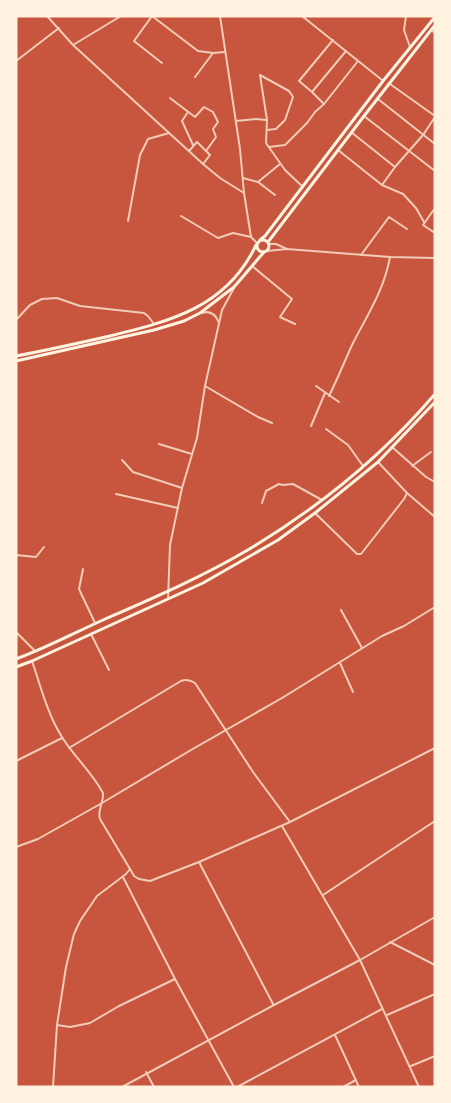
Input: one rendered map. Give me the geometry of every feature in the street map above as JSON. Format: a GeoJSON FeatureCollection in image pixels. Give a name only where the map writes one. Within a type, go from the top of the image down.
{"type":"FeatureCollection","features":[{"type":"Feature","properties":{"kind":"main road"},"geometry":{"type":"LineString","coordinates":[[16,356],[155,324],[182,315],[194,309],[228,285],[245,266],[258,242],[265,236],[383,81],[435,17]]}},
{"type":"Feature","properties":{"kind":"main road"},"geometry":{"type":"LineString","coordinates":[[16,361],[170,326],[200,313],[234,287],[266,252],[269,243],[351,132],[435,25]]}},
{"type":"Feature","properties":{"kind":"main road"},"geometry":{"type":"LineString","coordinates":[[258,242],[265,240],[269,243]]}},
{"type":"Feature","properties":{"kind":"main road"},"geometry":{"type":"LineString","coordinates":[[258,242],[258,251],[266,252]]}},
{"type":"Feature","properties":{"kind":"main road"},"geometry":{"type":"LineString","coordinates":[[16,659],[168,591],[245,552],[322,500],[363,466],[416,416],[435,394]]}},
{"type":"Feature","properties":{"kind":"main road"},"geometry":{"type":"LineString","coordinates":[[16,667],[203,583],[261,551],[315,513],[378,462],[435,402]]}},
{"type":"Feature","properties":{"kind":"street"},"geometry":{"type":"LineString","coordinates":[[47,16],[73,45],[202,164],[244,193]]}},
{"type":"Feature","properties":{"kind":"street"},"geometry":{"type":"LineString","coordinates":[[73,45],[121,16]]}},
{"type":"Feature","properties":{"kind":"street"},"geometry":{"type":"LineString","coordinates":[[162,63],[134,41],[152,16],[198,51],[225,52]]}},
{"type":"Feature","properties":{"kind":"street"},"geometry":{"type":"LineString","coordinates":[[220,16],[251,237]]}},
{"type":"Feature","properties":{"kind":"street"},"geometry":{"type":"LineString","coordinates":[[302,16],[383,81]]}},
{"type":"Feature","properties":{"kind":"street"},"geometry":{"type":"LineString","coordinates":[[406,16],[404,30],[410,47]]}},
{"type":"Feature","properties":{"kind":"street"},"geometry":{"type":"LineString","coordinates":[[16,61],[59,28]]}},
{"type":"Feature","properties":{"kind":"street"},"geometry":{"type":"LineString","coordinates":[[431,30],[435,33]]}},
{"type":"Feature","properties":{"kind":"street"},"geometry":{"type":"LineString","coordinates":[[324,104],[299,81],[333,40]]}},
{"type":"Feature","properties":{"kind":"street"},"geometry":{"type":"LineString","coordinates":[[312,92],[346,51]]}},
{"type":"Feature","properties":{"kind":"street"},"geometry":{"type":"LineString","coordinates":[[195,77],[213,53]]}},
{"type":"Feature","properties":{"kind":"street"},"geometry":{"type":"LineString","coordinates":[[269,147],[285,144],[307,122],[314,112],[324,104],[358,61]]}},
{"type":"Feature","properties":{"kind":"street"},"geometry":{"type":"LineString","coordinates":[[266,130],[276,130],[285,120],[294,97],[289,91],[260,75],[266,120],[266,130],[266,143],[285,170],[303,187]]}},
{"type":"Feature","properties":{"kind":"street"},"geometry":{"type":"LineString","coordinates":[[382,185],[423,135],[435,117],[408,95],[389,83]]}},
{"type":"Feature","properties":{"kind":"street"},"geometry":{"type":"LineString","coordinates":[[170,98],[195,117],[204,107],[213,112],[218,122],[213,129],[216,137],[206,151]]}},
{"type":"Feature","properties":{"kind":"street"},"geometry":{"type":"LineString","coordinates":[[378,98],[435,144]]}},
{"type":"Feature","properties":{"kind":"street"},"geometry":{"type":"LineString","coordinates":[[188,112],[182,121],[193,146]]}},
{"type":"Feature","properties":{"kind":"street"},"geometry":{"type":"LineString","coordinates":[[364,116],[435,171]]}},
{"type":"Feature","properties":{"kind":"street"},"geometry":{"type":"LineString","coordinates":[[236,121],[266,120]]}},
{"type":"Feature","properties":{"kind":"street"},"geometry":{"type":"LineString","coordinates":[[351,132],[395,167]]}},
{"type":"Feature","properties":{"kind":"street"},"geometry":{"type":"LineString","coordinates":[[128,221],[140,155],[148,139],[169,133]]}},
{"type":"Feature","properties":{"kind":"street"},"geometry":{"type":"LineString","coordinates":[[189,152],[196,142],[206,151],[210,155],[202,164]]}},
{"type":"Feature","properties":{"kind":"street"},"geometry":{"type":"LineString","coordinates":[[338,150],[382,185],[403,194],[416,208],[424,222],[423,225],[435,233]]}},
{"type":"Feature","properties":{"kind":"street"},"geometry":{"type":"LineString","coordinates":[[258,182],[281,163]]}},
{"type":"Feature","properties":{"kind":"street"},"geometry":{"type":"LineString","coordinates":[[243,178],[258,182],[275,195]]}},
{"type":"Feature","properties":{"kind":"street"},"geometry":{"type":"LineString","coordinates":[[424,222],[435,208]]}},
{"type":"Feature","properties":{"kind":"street"},"geometry":{"type":"LineString","coordinates":[[181,216],[218,238],[233,233],[251,237],[258,242]]}},
{"type":"Feature","properties":{"kind":"street"},"geometry":{"type":"LineString","coordinates":[[362,255],[389,217],[407,229]]}},
{"type":"Feature","properties":{"kind":"street"},"geometry":{"type":"LineString","coordinates":[[269,243],[287,249]]}},
{"type":"Feature","properties":{"kind":"street"},"geometry":{"type":"LineString","coordinates":[[266,252],[287,249],[390,257],[435,258]]}},
{"type":"Feature","properties":{"kind":"street"},"geometry":{"type":"LineString","coordinates":[[329,396],[342,372],[352,345],[372,309],[387,271],[390,257]]}},
{"type":"Feature","properties":{"kind":"street"},"geometry":{"type":"LineString","coordinates":[[252,266],[292,299],[280,317],[295,324]]}},
{"type":"Feature","properties":{"kind":"street"},"geometry":{"type":"LineString","coordinates":[[168,599],[170,545],[182,488],[196,438],[205,386],[222,310],[234,287]]}},
{"type":"Feature","properties":{"kind":"street"},"geometry":{"type":"LineString","coordinates":[[16,320],[30,305],[42,298],[57,298],[80,306],[144,314],[155,324]]}},
{"type":"Feature","properties":{"kind":"street"},"geometry":{"type":"LineString","coordinates":[[200,313],[211,312],[219,323]]}},
{"type":"Feature","properties":{"kind":"street"},"geometry":{"type":"LineString","coordinates":[[205,386],[258,417],[272,422]]}},
{"type":"Feature","properties":{"kind":"street"},"geometry":{"type":"LineString","coordinates":[[316,386],[339,402]]}},
{"type":"Feature","properties":{"kind":"street"},"geometry":{"type":"LineString","coordinates":[[311,426],[324,393]]}},
{"type":"Feature","properties":{"kind":"street"},"geometry":{"type":"LineString","coordinates":[[326,429],[348,445],[363,466]]}},
{"type":"Feature","properties":{"kind":"street"},"geometry":{"type":"LineString","coordinates":[[159,444],[192,454]]}},
{"type":"Feature","properties":{"kind":"street"},"geometry":{"type":"LineString","coordinates":[[392,447],[412,466],[435,482]]}},
{"type":"Feature","properties":{"kind":"street"},"geometry":{"type":"LineString","coordinates":[[412,466],[431,452]]}},
{"type":"Feature","properties":{"kind":"street"},"geometry":{"type":"LineString","coordinates":[[122,460],[133,472],[182,488]]}},
{"type":"Feature","properties":{"kind":"street"},"geometry":{"type":"LineString","coordinates":[[378,462],[407,493],[435,517]]}},
{"type":"Feature","properties":{"kind":"street"},"geometry":{"type":"LineString","coordinates":[[262,503],[266,491],[279,484],[294,484],[322,500]]}},
{"type":"Feature","properties":{"kind":"street"},"geometry":{"type":"LineString","coordinates":[[315,513],[357,554],[361,554],[407,493]]}},
{"type":"Feature","properties":{"kind":"street"},"geometry":{"type":"LineString","coordinates":[[116,494],[178,508]]}},
{"type":"Feature","properties":{"kind":"street"},"geometry":{"type":"LineString","coordinates":[[16,555],[36,557],[44,546]]}},
{"type":"Feature","properties":{"kind":"street"},"geometry":{"type":"LineString","coordinates":[[82,569],[79,589],[95,623]]}},
{"type":"Feature","properties":{"kind":"street"},"geometry":{"type":"LineString","coordinates":[[16,847],[38,838],[102,802],[282,698],[382,636],[435,608]]}},
{"type":"Feature","properties":{"kind":"street"},"geometry":{"type":"LineString","coordinates":[[341,610],[362,648]]}},
{"type":"Feature","properties":{"kind":"street"},"geometry":{"type":"LineString","coordinates":[[16,632],[35,651]]}},
{"type":"Feature","properties":{"kind":"street"},"geometry":{"type":"LineString","coordinates":[[91,634],[109,670]]}},
{"type":"Feature","properties":{"kind":"street"},"geometry":{"type":"LineString","coordinates":[[32,661],[46,706],[62,738],[103,793],[98,814],[100,819],[134,876],[139,879],[150,881],[282,826],[435,748]]}},
{"type":"Feature","properties":{"kind":"street"},"geometry":{"type":"LineString","coordinates":[[340,663],[353,692]]}},
{"type":"Feature","properties":{"kind":"street"},"geometry":{"type":"LineString","coordinates":[[69,748],[184,680],[191,680],[195,683],[225,730],[290,822]]}},
{"type":"Feature","properties":{"kind":"street"},"geometry":{"type":"LineString","coordinates":[[16,761],[62,738]]}},
{"type":"Feature","properties":{"kind":"street"},"geometry":{"type":"LineString","coordinates":[[323,894],[435,821]]}},
{"type":"Feature","properties":{"kind":"street"},"geometry":{"type":"LineString","coordinates":[[282,826],[360,960],[420,1087]]}},
{"type":"Feature","properties":{"kind":"street"},"geometry":{"type":"LineString","coordinates":[[199,862],[274,1005]]}},
{"type":"Feature","properties":{"kind":"street"},"geometry":{"type":"LineString","coordinates":[[53,1087],[57,1026],[69,953],[77,927],[96,896],[130,869]]}},
{"type":"Feature","properties":{"kind":"street"},"geometry":{"type":"LineString","coordinates":[[123,876],[175,979],[236,1087],[382,1009]]}},
{"type":"Feature","properties":{"kind":"street"},"geometry":{"type":"LineString","coordinates":[[122,1087],[146,1072],[360,960],[435,917]]}},
{"type":"Feature","properties":{"kind":"street"},"geometry":{"type":"LineString","coordinates":[[390,942],[435,965]]}},
{"type":"Feature","properties":{"kind":"street"},"geometry":{"type":"LineString","coordinates":[[57,1026],[70,1027],[90,1023],[119,1006],[175,979]]}},
{"type":"Feature","properties":{"kind":"street"},"geometry":{"type":"LineString","coordinates":[[386,1015],[435,994]]}},
{"type":"Feature","properties":{"kind":"street"},"geometry":{"type":"LineString","coordinates":[[335,1035],[359,1087]]}},
{"type":"Feature","properties":{"kind":"street"},"geometry":{"type":"LineString","coordinates":[[411,1066],[435,1056]]}},
{"type":"Feature","properties":{"kind":"street"},"geometry":{"type":"LineString","coordinates":[[146,1072],[154,1087]]}},
{"type":"Feature","properties":{"kind":"street"},"geometry":{"type":"LineString","coordinates":[[343,1087],[356,1080]]}}]}
